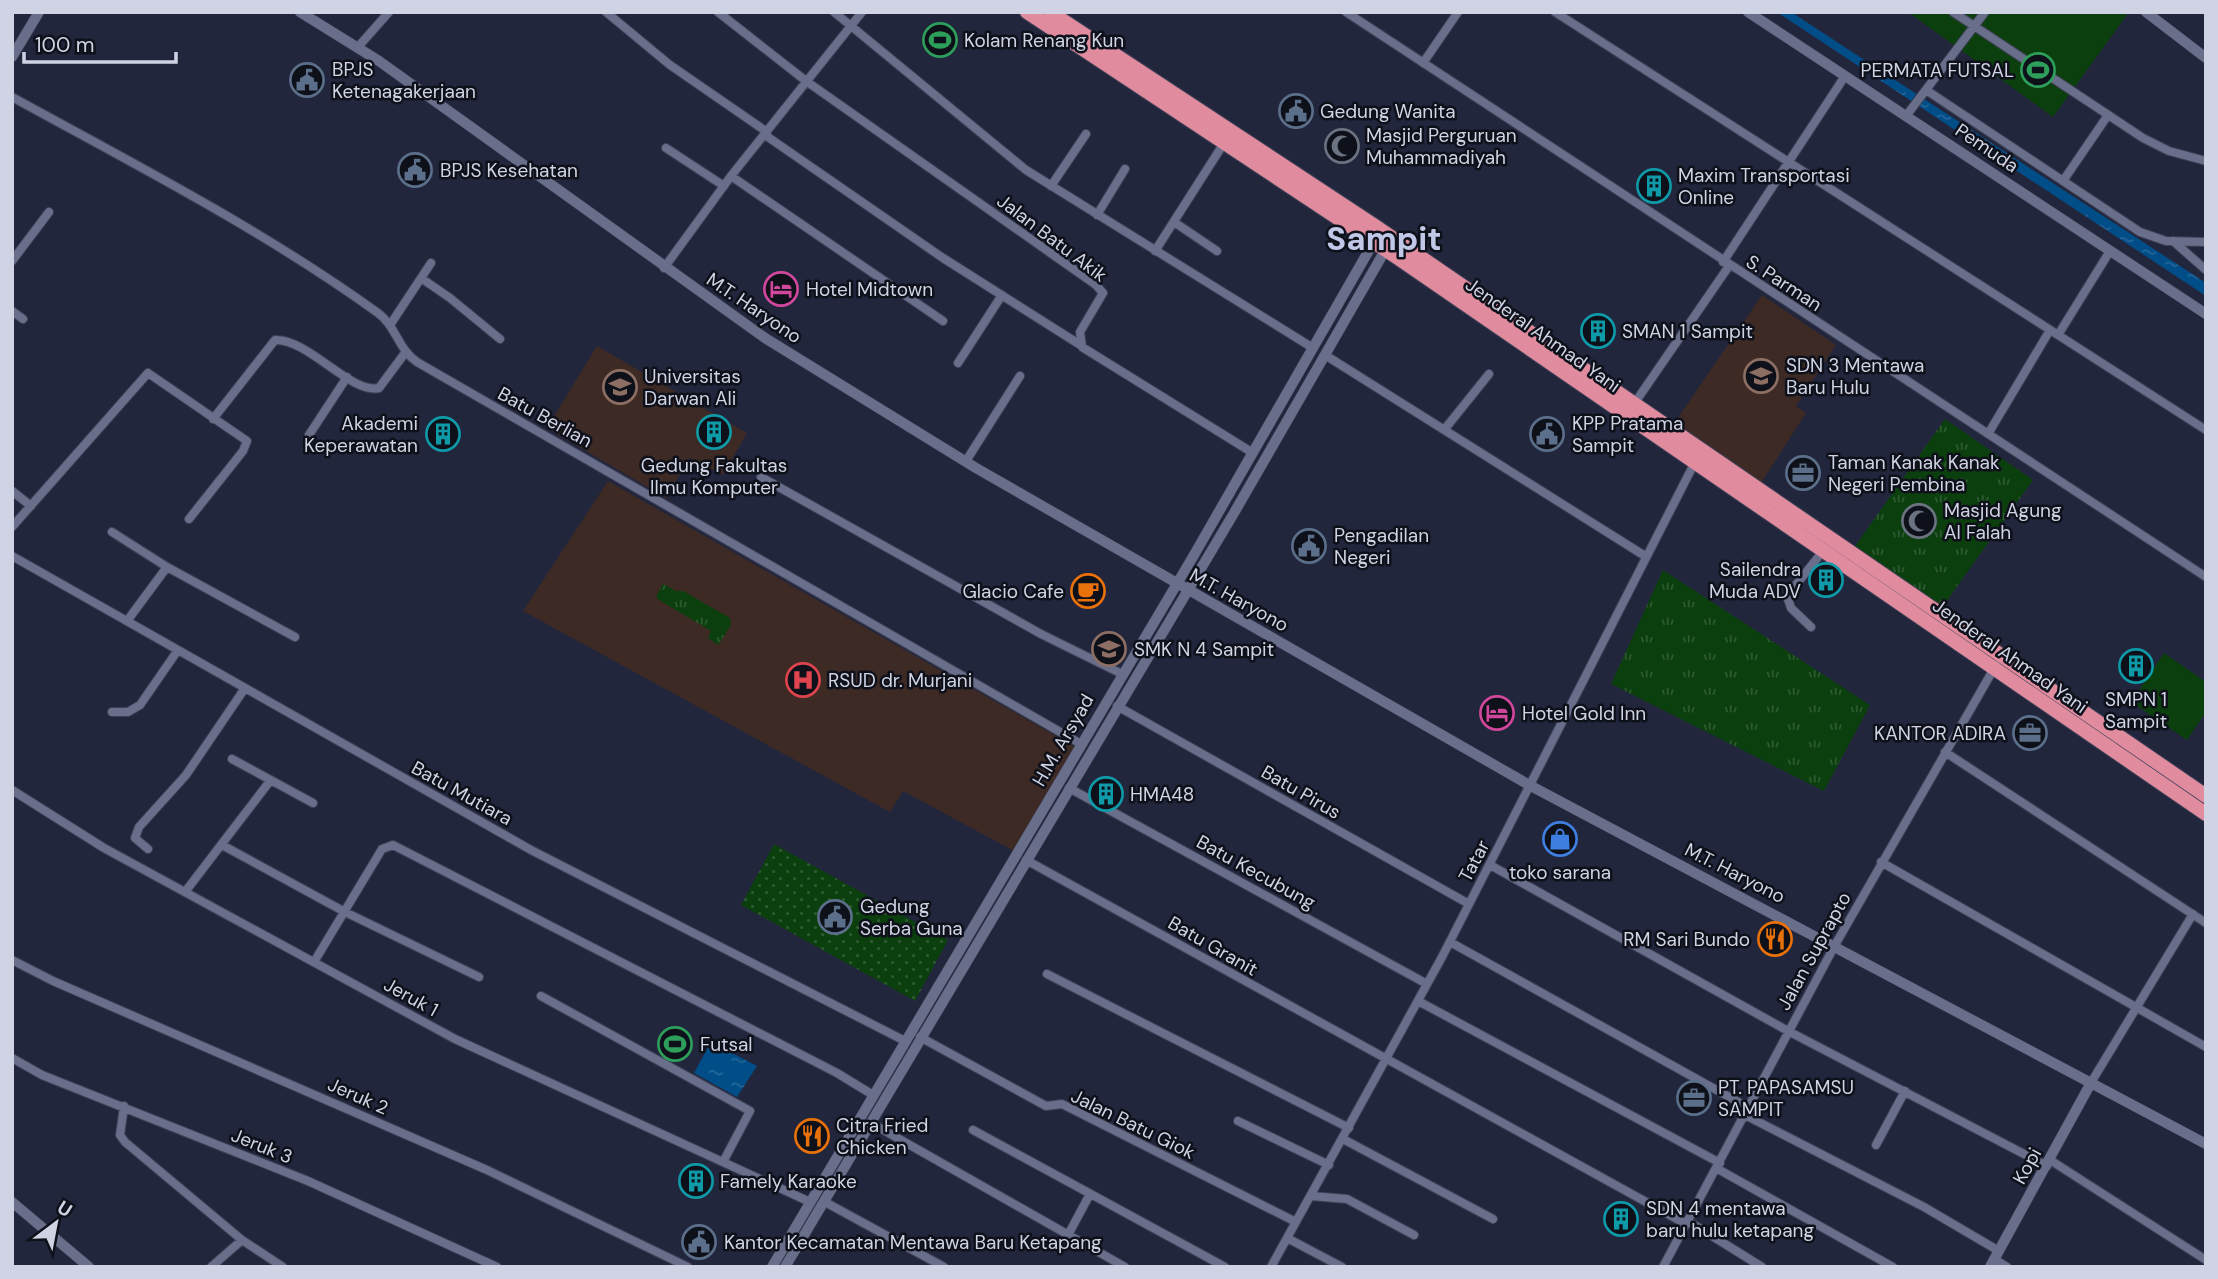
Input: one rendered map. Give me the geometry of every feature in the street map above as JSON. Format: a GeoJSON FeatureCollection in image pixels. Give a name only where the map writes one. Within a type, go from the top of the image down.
{"type":"FeatureCollection","features":[{"type":"Feature","properties":{"kind":"highway","name":"Jenderal Ahmad Yani"},"geometry":{"type":"LineString","coordinates":[[1027,12],[1211,127],[1634,404],[1998,662],[2206,814]]}},
{"type":"Feature","properties":{"kind":"highway","name":"Jenderal Ahmad Yani"},"geometry":{"type":"LineString","coordinates":[[1050,12],[1211,127],[1224,143],[1384,240],[1694,464],[1823,551],[2203,789]]}},
{"type":"Feature","properties":{"kind":"street"},"geometry":{"type":"LineString","coordinates":[[12,57],[39,12]]}},
{"type":"Feature","properties":{"kind":"street","name":"M.T. Haryono"},"geometry":{"type":"LineString","coordinates":[[300,12],[358,47],[775,345],[966,461],[1187,591],[1531,786],[2092,1080],[2206,1143]]}},
{"type":"Feature","properties":{"kind":"street"},"geometry":{"type":"LineString","coordinates":[[358,47],[389,12]]}},
{"type":"Feature","properties":{"kind":"street"},"geometry":{"type":"LineString","coordinates":[[606,12],[670,65],[1002,295],[1252,453]]}},
{"type":"Feature","properties":{"kind":"street"},"geometry":{"type":"LineString","coordinates":[[718,12],[806,80]]}},
{"type":"Feature","properties":{"kind":"street"},"geometry":{"type":"LineString","coordinates":[[834,12],[1026,170],[1313,348]]}},
{"type":"Feature","properties":{"kind":"street"},"geometry":{"type":"LineString","coordinates":[[664,268],[731,176],[862,12]]}},
{"type":"Feature","properties":{"kind":"street","name":"S. Parman"},"geometry":{"type":"LineString","coordinates":[[1346,12],[2206,577]]}},
{"type":"Feature","properties":{"kind":"street"},"geometry":{"type":"LineString","coordinates":[[1423,63],[1458,12]]}},
{"type":"Feature","properties":{"kind":"street"},"geometry":{"type":"LineString","coordinates":[[1555,12],[2206,430]]}},
{"type":"Feature","properties":{"kind":"street","name":"Pemuda"},"geometry":{"type":"LineString","coordinates":[[1748,12],[2206,314]]}},
{"type":"Feature","properties":{"kind":"street"},"geometry":{"type":"LineString","coordinates":[[1953,12],[2160,147],[2206,161]]}},
{"type":"Feature","properties":{"kind":"street"},"geometry":{"type":"LineString","coordinates":[[1906,116],[1985,12]]}},
{"type":"Feature","properties":{"kind":"street"},"geometry":{"type":"LineString","coordinates":[[2146,12],[2206,58]]}},
{"type":"Feature","properties":{"kind":"street"},"geometry":{"type":"LineString","coordinates":[[1634,404],[1845,76]]}},
{"type":"Feature","properties":{"kind":"street","name":"Jalan Batu Akik"},"geometry":{"type":"LineString","coordinates":[[806,80],[1101,290],[1102,297],[1080,332],[1082,346]]}},
{"type":"Feature","properties":{"kind":"street"},"geometry":{"type":"LineString","coordinates":[[1924,93],[2140,232],[2173,241],[2206,242]]}},
{"type":"Feature","properties":{"kind":"street","name":"Batu Berlian"},"geometry":{"type":"LineString","coordinates":[[12,97],[216,210],[380,314],[405,353],[483,401],[573,450],[1081,744]]}},
{"type":"Feature","properties":{"kind":"street"},"geometry":{"type":"LineString","coordinates":[[2063,181],[2108,115]]}},
{"type":"Feature","properties":{"kind":"street"},"geometry":{"type":"LineString","coordinates":[[1051,186],[1086,134]]}},
{"type":"Feature","properties":{"kind":"street"},"geometry":{"type":"LineString","coordinates":[[1155,251],[1224,143]]}},
{"type":"Feature","properties":{"kind":"street"},"geometry":{"type":"LineString","coordinates":[[666,148],[724,186]]}},
{"type":"Feature","properties":{"kind":"street"},"geometry":{"type":"LineString","coordinates":[[1097,215],[1125,169]]}},
{"type":"Feature","properties":{"kind":"street"},"geometry":{"type":"LineString","coordinates":[[731,176],[943,321]]}},
{"type":"Feature","properties":{"kind":"street"},"geometry":{"type":"LineString","coordinates":[[12,261],[49,212]]}},
{"type":"Feature","properties":{"kind":"street"},"geometry":{"type":"LineString","coordinates":[[1174,222],[1217,251]]}},
{"type":"Feature","properties":{"kind":"street","name":"H.M. Arsyad"},"geometry":{"type":"LineString","coordinates":[[772,1267],[1313,348],[1384,240]]}},
{"type":"Feature","properties":{"kind":"street","name":"H.M. Arsyad"},"geometry":{"type":"LineString","coordinates":[[785,1267],[1325,355],[1384,240]]}},
{"type":"Feature","properties":{"kind":"street"},"geometry":{"type":"LineString","coordinates":[[2173,241],[2206,270]]}},
{"type":"Feature","properties":{"kind":"street"},"geometry":{"type":"LineString","coordinates":[[1988,434],[2110,251]]}},
{"type":"Feature","properties":{"kind":"street"},"geometry":{"type":"LineString","coordinates":[[390,326],[431,263]]}},
{"type":"Feature","properties":{"kind":"street"},"geometry":{"type":"LineString","coordinates":[[421,278],[500,339]]}},
{"type":"Feature","properties":{"kind":"street"},"geometry":{"type":"LineString","coordinates":[[958,363],[1002,295]]}},
{"type":"Feature","properties":{"kind":"street"},"geometry":{"type":"LineString","coordinates":[[12,311],[23,319]]}},
{"type":"Feature","properties":{"kind":"street"},"geometry":{"type":"LineString","coordinates":[[213,419],[275,340],[294,343],[347,377],[370,388],[379,388],[405,353]]}},
{"type":"Feature","properties":{"kind":"street"},"geometry":{"type":"LineString","coordinates":[[1325,355],[1645,556]]}},
{"type":"Feature","properties":{"kind":"street"},"geometry":{"type":"LineString","coordinates":[[12,527],[148,373],[244,438],[247,445],[189,519]]}},
{"type":"Feature","properties":{"kind":"street"},"geometry":{"type":"LineString","coordinates":[[1444,430],[1489,374]]}},
{"type":"Feature","properties":{"kind":"street"},"geometry":{"type":"LineString","coordinates":[[966,461],[1020,376]]}},
{"type":"Feature","properties":{"kind":"street"},"geometry":{"type":"LineString","coordinates":[[309,435],[347,377]]}},
{"type":"Feature","properties":{"kind":"street"},"geometry":{"type":"LineString","coordinates":[[1265,430],[1277,437]]}},
{"type":"Feature","properties":{"kind":"street","name":"Tatar"},"geometry":{"type":"LineString","coordinates":[[1274,1266],[1490,866],[1694,464]]}},
{"type":"Feature","properties":{"kind":"street"},"geometry":{"type":"LineString","coordinates":[[761,477],[1041,635],[1122,674]]}},
{"type":"Feature","properties":{"kind":"street"},"geometry":{"type":"LineString","coordinates":[[12,491],[31,506]]}},
{"type":"Feature","properties":{"kind":"street"},"geometry":{"type":"LineString","coordinates":[[112,532],[167,567],[295,637]]}},
{"type":"Feature","properties":{"kind":"street"},"geometry":{"type":"LineString","coordinates":[[1811,627],[1797,615],[1787,600],[1823,551]]}},
{"type":"Feature","properties":{"kind":"street","name":"Batu Mutiara"},"geometry":{"type":"LineString","coordinates":[[13,559],[553,862],[905,1041]]}},
{"type":"Feature","properties":{"kind":"street"},"geometry":{"type":"LineString","coordinates":[[127,621],[167,567]]}},
{"type":"Feature","properties":{"kind":"street"},"geometry":{"type":"LineString","coordinates":[[112,712],[128,712],[140,705],[178,650]]}},
{"type":"Feature","properties":{"kind":"street","name":"Jalan Suprapto"},"geometry":{"type":"LineString","coordinates":[[1663,1267],[1835,945],[1998,662]]}},
{"type":"Feature","properties":{"kind":"street"},"geometry":{"type":"LineString","coordinates":[[148,849],[135,838],[139,827],[186,775],[245,688]]}},
{"type":"Feature","properties":{"kind":"street","name":"Batu Pirus"},"geometry":{"type":"LineString","coordinates":[[1117,706],[1469,904]]}},
{"type":"Feature","properties":{"kind":"street"},"geometry":{"type":"LineString","coordinates":[[1945,752],[2206,922]]}},
{"type":"Feature","properties":{"kind":"street"},"geometry":{"type":"LineString","coordinates":[[232,759],[313,803]]}},
{"type":"Feature","properties":{"kind":"street"},"geometry":{"type":"LineString","coordinates":[[186,892],[270,781]]}},
{"type":"Feature","properties":{"kind":"street","name":"Batu Kecubung"},"geometry":{"type":"LineString","coordinates":[[1069,788],[1427,984]]}},
{"type":"Feature","properties":{"kind":"street","name":"Jeruk 1"},"geometry":{"type":"LineString","coordinates":[[12,790],[104,848],[474,1048],[810,1202]]}},
{"type":"Feature","properties":{"kind":"street"},"geometry":{"type":"LineString","coordinates":[[222,845],[345,912],[479,977]]}},
{"type":"Feature","properties":{"kind":"street"},"geometry":{"type":"LineString","coordinates":[[314,962],[382,849],[393,845],[837,1073],[873,1095]]}},
{"type":"Feature","properties":{"kind":"street","name":"Batu Granit"},"geometry":{"type":"LineString","coordinates":[[1026,860],[1385,1060],[1570,1158],[1762,1267]]}},
{"type":"Feature","properties":{"kind":"street"},"geometry":{"type":"LineString","coordinates":[[1881,862],[2134,1009],[2206,1047]]}},
{"type":"Feature","properties":{"kind":"street"},"geometry":{"type":"LineString","coordinates":[[1490,866],[1788,1031],[2049,1163],[2206,1259]]}},
{"type":"Feature","properties":{"kind":"street"},"geometry":{"type":"LineString","coordinates":[[2092,1080],[2193,914]]}},
{"type":"Feature","properties":{"kind":"street"},"geometry":{"type":"LineString","coordinates":[[1450,942],[1924,1208],[2007,1267]]}},
{"type":"Feature","properties":{"kind":"street","name":"Jeruk 2"},"geometry":{"type":"LineString","coordinates":[[12,960],[53,981],[477,1166],[688,1267]]}},
{"type":"Feature","properties":{"kind":"street"},"geometry":{"type":"LineString","coordinates":[[1047,974],[1349,1128]]}},
{"type":"Feature","properties":{"kind":"street"},"geometry":{"type":"LineString","coordinates":[[541,996],[750,1111],[723,1162]]}},
{"type":"Feature","properties":{"kind":"street"},"geometry":{"type":"LineString","coordinates":[[1418,1001],[1718,1166],[1893,1267]]}},
{"type":"Feature","properties":{"kind":"street","name":"Jalan Batu Giok"},"geometry":{"type":"LineString","coordinates":[[920,1037],[1046,1106],[1062,1104],[1296,1222]]}},
{"type":"Feature","properties":{"kind":"street","name":"Jeruk 3"},"geometry":{"type":"LineString","coordinates":[[12,1058],[42,1074],[308,1181],[498,1267]]}},
{"type":"Feature","properties":{"kind":"street","name":"Kopi"},"geometry":{"type":"LineString","coordinates":[[1994,1259],[2049,1163],[2092,1080]]}},
{"type":"Feature","properties":{"kind":"street"},"geometry":{"type":"LineString","coordinates":[[1876,1145],[1905,1091]]}},
{"type":"Feature","properties":{"kind":"street"},"geometry":{"type":"LineString","coordinates":[[124,1106],[120,1135],[125,1142],[242,1240],[283,1267]]}},
{"type":"Feature","properties":{"kind":"street"},"geometry":{"type":"LineString","coordinates":[[1238,1121],[1329,1165]]}},
{"type":"Feature","properties":{"kind":"street"},"geometry":{"type":"LineString","coordinates":[[871,1123],[1125,1267]]}},
{"type":"Feature","properties":{"kind":"street"},"geometry":{"type":"LineString","coordinates":[[973,1130],[1225,1267]]}},
{"type":"Feature","properties":{"kind":"street"},"geometry":{"type":"LineString","coordinates":[[1343,1139],[1493,1219]]}},
{"type":"Feature","properties":{"kind":"street"},"geometry":{"type":"LineString","coordinates":[[1068,1235],[1090,1194]]}},
{"type":"Feature","properties":{"kind":"street"},"geometry":{"type":"LineString","coordinates":[[1311,1196],[1347,1199],[1414,1235]]}},
{"type":"Feature","properties":{"kind":"street"},"geometry":{"type":"LineString","coordinates":[[12,1202],[89,1267]]}},
{"type":"Feature","properties":{"kind":"street"},"geometry":{"type":"LineString","coordinates":[[825,1202],[944,1267]]}},
{"type":"Feature","properties":{"kind":"street"},"geometry":{"type":"LineString","coordinates":[[1287,1238],[1342,1267]]}},
{"type":"Feature","properties":{"kind":"street"},"geometry":{"type":"LineString","coordinates":[[211,1267],[242,1240]]}},
{"type":"Feature","properties":{"kind":"shaded area","name":"SDN 3 Mentawa Baru Hulu"},"geometry":{"type":"Polygon","coordinates":[[[1762,295],[1836,345],[1796,406],[1806,413],[1759,486],[1673,425],[1762,295]]]}},
{"type":"Feature","properties":{"kind":"shaded area","name":"Universitas Darwan Ali"},"geometry":{"type":"Polygon","coordinates":[[[597,346],[747,433],[723,475],[689,458],[666,498],[547,428],[597,346]]]}},
{"type":"Feature","properties":{"kind":"shaded area","name":"RSUD dr. Murjani"},"geometry":{"type":"Polygon","coordinates":[[[608,481],[1077,748],[1014,851],[903,791],[890,812],[523,611],[608,481]]]}},
{"type":"Feature","properties":{"kind":"green space","name":"PERMATA FUTSAL"},"geometry":{"type":"Polygon","coordinates":[[[1908,12],[2129,12],[2053,117],[1908,12]]]}},
{"type":"Feature","properties":{"kind":"green space"},"geometry":{"type":"Polygon","coordinates":[[[1945,419],[2033,480],[1941,609],[1853,549],[1945,419]]]}},
{"type":"Feature","properties":{"kind":"green space"},"geometry":{"type":"Polygon","coordinates":[[[1663,570],[1870,705],[1824,791],[1611,684],[1663,570]]]}},
{"type":"Feature","properties":{"kind":"green space"},"geometry":{"type":"Polygon","coordinates":[[[663,584],[676,591],[683,591],[730,618],[731,625],[718,645],[708,638],[711,631],[656,597],[663,584]]]}},
{"type":"Feature","properties":{"kind":"green space"},"geometry":{"type":"Polygon","coordinates":[[[2164,653],[2206,682],[2206,712],[2187,740],[2131,702],[2164,653]]]}},
{"type":"Feature","properties":{"kind":"green space"},"geometry":{"type":"Polygon","coordinates":[[[774,844],[948,940],[915,1001],[741,905],[774,844]]]}},
{"type":"Feature","properties":{"kind":"water"},"geometry":{"type":"Polygon","coordinates":[[[1777,12],[1791,12],[2206,283],[2206,296],[1777,12]]]}},
{"type":"Feature","properties":{"kind":"water"},"geometry":{"type":"Polygon","coordinates":[[[711,1042],[757,1066],[737,1097],[694,1073],[711,1042]]]}},
{"type":"Feature","properties":{"kind":"place","name":"Kolam Renang Kun"},"geometry":{"type":"Point","coordinates":[940,40]}},
{"type":"Feature","properties":{"kind":"place","name":"PERMATA FUTSAL"},"geometry":{"type":"Point","coordinates":[2038,70]}},
{"type":"Feature","properties":{"kind":"place","name":"BPJS Ketenagakerjaan"},"geometry":{"type":"Point","coordinates":[307,80]}},
{"type":"Feature","properties":{"kind":"place","name":"Gedung Wanita"},"geometry":{"type":"Point","coordinates":[1296,111]}},
{"type":"Feature","properties":{"kind":"place","name":"Masjid Perguruan Muhammadiyah"},"geometry":{"type":"Point","coordinates":[1342,146]}},
{"type":"Feature","properties":{"kind":"place","name":"BPJS Kesehatan"},"geometry":{"type":"Point","coordinates":[415,170]}},
{"type":"Feature","properties":{"kind":"place","name":"Maxim Transportasi Online"},"geometry":{"type":"Point","coordinates":[1654,186]}},
{"type":"Feature","properties":{"kind":"place","name":"Hotel Midtown"},"geometry":{"type":"Point","coordinates":[781,289]}},
{"type":"Feature","properties":{"kind":"place","name":"SMAN 1 Sampit"},"geometry":{"type":"Point","coordinates":[1598,331]}},
{"type":"Feature","properties":{"kind":"place","name":"SDN 3 Mentawa Baru Hulu"},"geometry":{"type":"Point","coordinates":[1761,376]}},
{"type":"Feature","properties":{"kind":"place","name":"Universitas Darwan Ali"},"geometry":{"type":"Point","coordinates":[620,387]}},
{"type":"Feature","properties":{"kind":"place","name":"Gedung Fakultas Ilmu Komputer"},"geometry":{"type":"Point","coordinates":[714,432]}},
{"type":"Feature","properties":{"kind":"place","name":"Akademi Keperawatan"},"geometry":{"type":"Point","coordinates":[443,434]}},
{"type":"Feature","properties":{"kind":"place","name":"KPP Pratama Sampit"},"geometry":{"type":"Point","coordinates":[1547,434]}},
{"type":"Feature","properties":{"kind":"place","name":"Taman Kanak Kanak Negeri Pembina"},"geometry":{"type":"Point","coordinates":[1803,473]}},
{"type":"Feature","properties":{"kind":"place","name":"Masjid Agung Al Falah"},"geometry":{"type":"Point","coordinates":[1919,521]}},
{"type":"Feature","properties":{"kind":"place","name":"Pengadilan Negeri"},"geometry":{"type":"Point","coordinates":[1309,546]}},
{"type":"Feature","properties":{"kind":"place","name":"Sailendra Muda ADV"},"geometry":{"type":"Point","coordinates":[1826,580]}},
{"type":"Feature","properties":{"kind":"place","name":"Glacio Cafe"},"geometry":{"type":"Point","coordinates":[1088,591]}},
{"type":"Feature","properties":{"kind":"place","name":"SMK N 4 Sampit"},"geometry":{"type":"Point","coordinates":[1109,649]}},
{"type":"Feature","properties":{"kind":"place","name":"SMPN 1 Sampit"},"geometry":{"type":"Point","coordinates":[2136,666]}},
{"type":"Feature","properties":{"kind":"place","name":"RSUD dr. Murjani"},"geometry":{"type":"Point","coordinates":[803,680]}},
{"type":"Feature","properties":{"kind":"place","name":"Hotel Gold Inn"},"geometry":{"type":"Point","coordinates":[1497,713]}},
{"type":"Feature","properties":{"kind":"place","name":"KANTOR ADIRA"},"geometry":{"type":"Point","coordinates":[2030,733]}},
{"type":"Feature","properties":{"kind":"place","name":"HMA48"},"geometry":{"type":"Point","coordinates":[1106,794]}},
{"type":"Feature","properties":{"kind":"place","name":"toko sarana"},"geometry":{"type":"Point","coordinates":[1560,839]}},
{"type":"Feature","properties":{"kind":"place","name":"Gedung Serba Guna"},"geometry":{"type":"Point","coordinates":[835,917]}},
{"type":"Feature","properties":{"kind":"place","name":"RM Sari Bundo"},"geometry":{"type":"Point","coordinates":[1775,939]}},
{"type":"Feature","properties":{"kind":"place","name":"Futsal"},"geometry":{"type":"Point","coordinates":[675,1044]}},
{"type":"Feature","properties":{"kind":"place","name":"PT. PAPASAMSU SAMPIT"},"geometry":{"type":"Point","coordinates":[1694,1098]}},
{"type":"Feature","properties":{"kind":"place","name":"Citra Fried Chicken"},"geometry":{"type":"Point","coordinates":[812,1136]}},
{"type":"Feature","properties":{"kind":"place","name":"Famely Karaoke"},"geometry":{"type":"Point","coordinates":[696,1181]}},
{"type":"Feature","properties":{"kind":"place","name":"SDN 4 mentawa baru hulu ketapang"},"geometry":{"type":"Point","coordinates":[1621,1219]}},
{"type":"Feature","properties":{"kind":"place","name":"Kantor Kecamatan Mentawa Baru Ketapang"},"geometry":{"type":"Point","coordinates":[699,1242]}},
{"type":"Feature","properties":{"kind":"district","name":"Sampit"},"geometry":{"type":"Point","coordinates":[1384,238]}}]}
